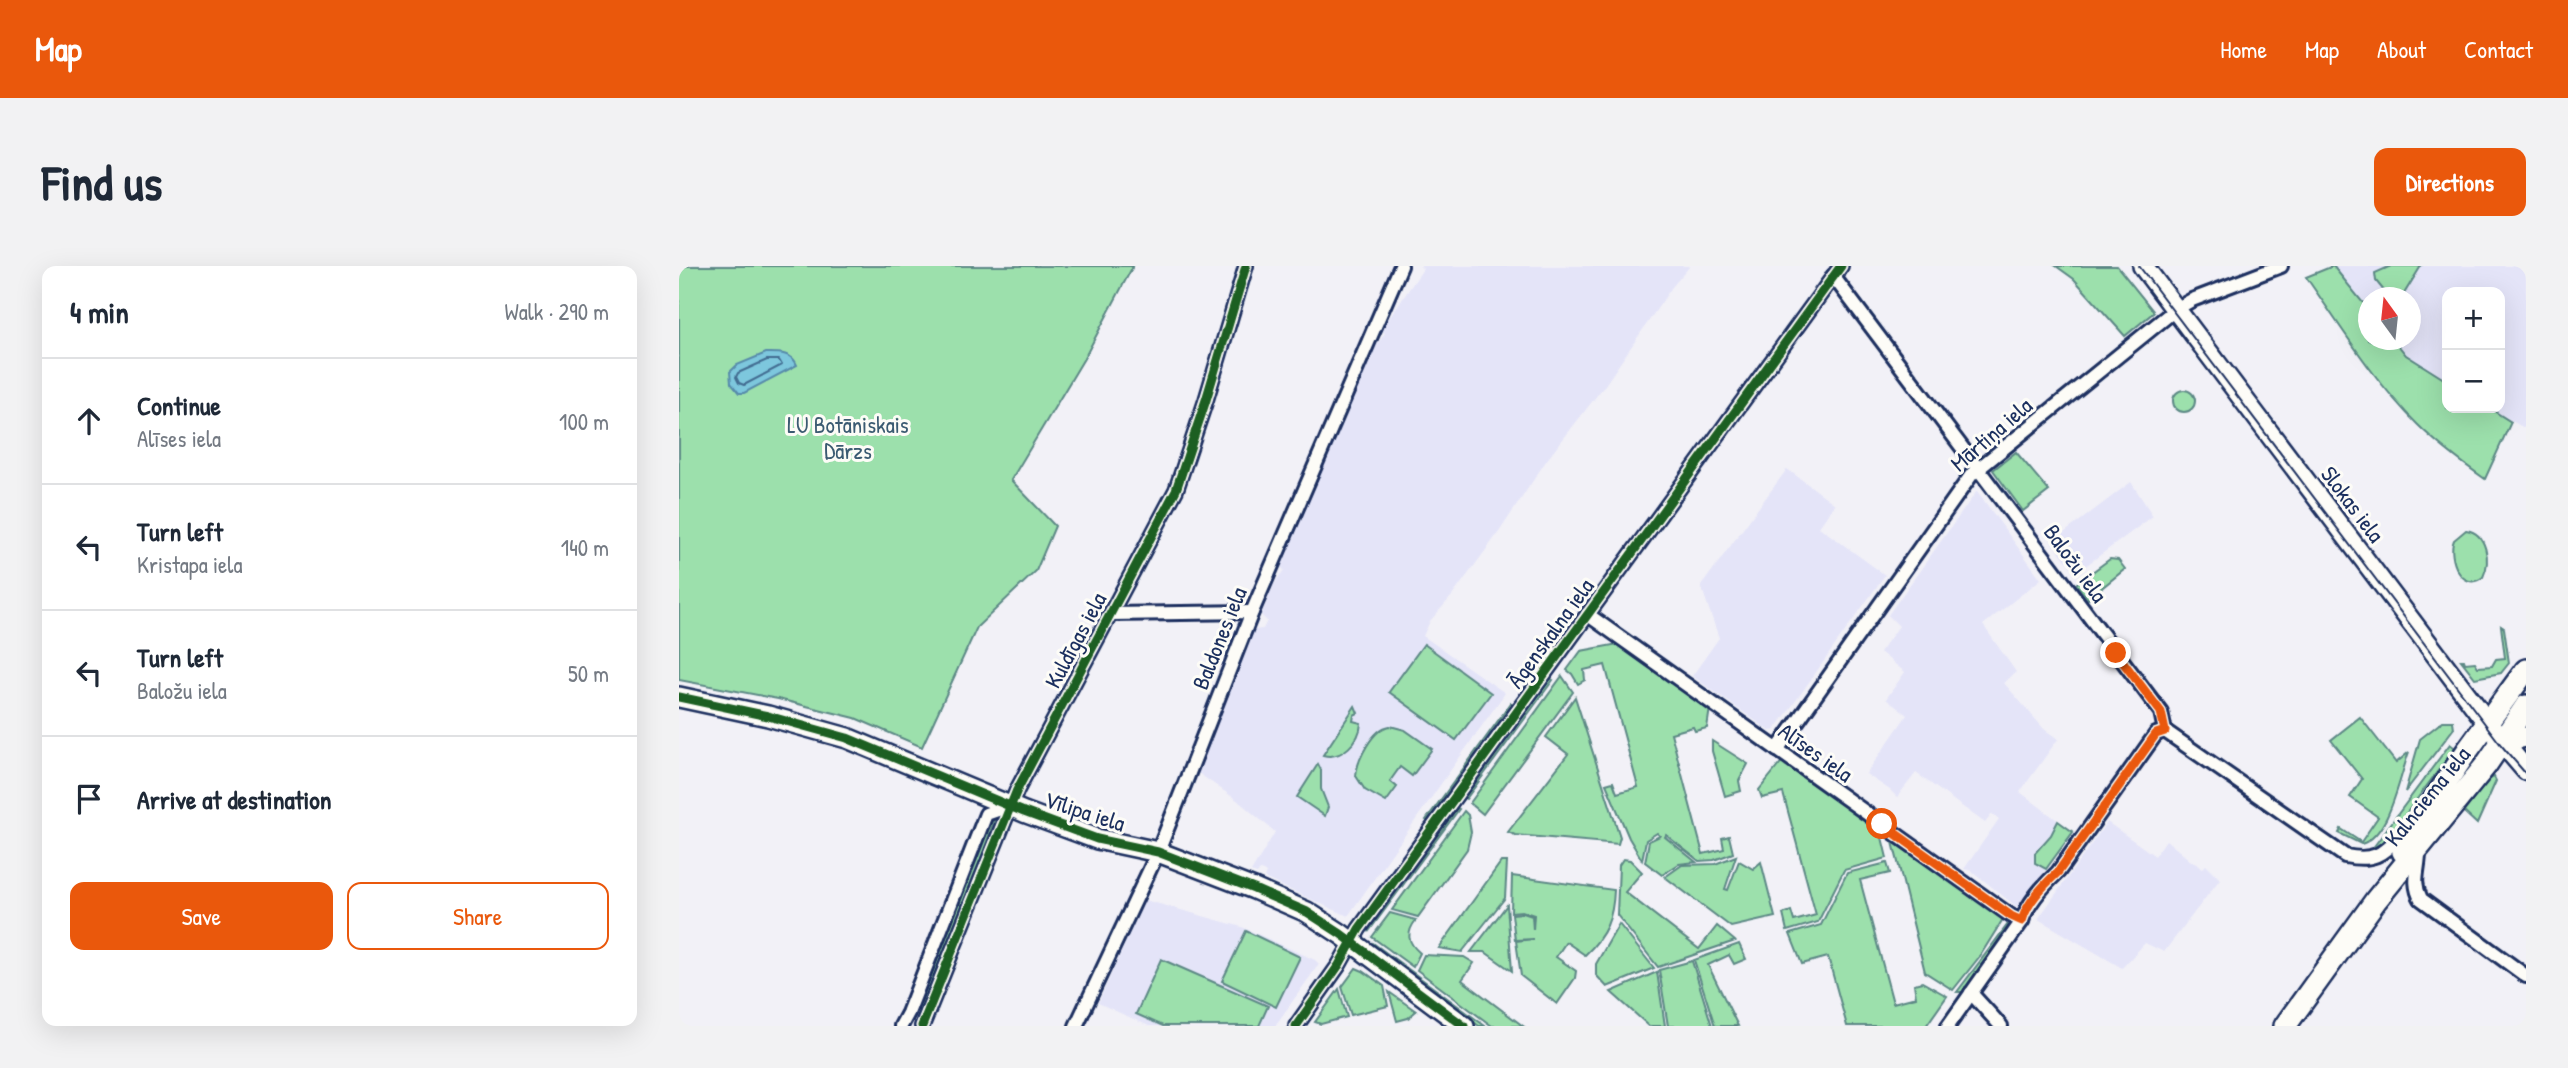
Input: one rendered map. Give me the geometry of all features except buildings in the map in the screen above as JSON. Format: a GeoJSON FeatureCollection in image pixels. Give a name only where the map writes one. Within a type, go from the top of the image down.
{"type":"FeatureCollection","features":[{"type":"Feature","properties":{"kind":"main road","name":"Kalnciema iela"},"geometry":{"type":"LineString","coordinates":[[2377,900],[2421,818],[2526,670]]}},
{"type":"Feature","properties":{"kind":"main road"},"geometry":{"type":"LineString","coordinates":[[2502,742],[2526,706]]}},
{"type":"Feature","properties":{"kind":"main road","name":"Kalnciema iela"},"geometry":{"type":"LineString","coordinates":[[2285,1026],[2377,900],[2502,742]]}},
{"type":"Feature","properties":{"kind":"street","name":"Kuldīgas iela"},"geometry":{"type":"LineString","coordinates":[[924,1023],[1010,806],[1176,490],[1206,400],[1245,266]]}},
{"type":"Feature","properties":{"kind":"street","name":"Baldones iela"},"geometry":{"type":"LineString","coordinates":[[1076,1026],[1158,852],[1252,612],[1401,266]]}},
{"type":"Feature","properties":{"kind":"street","name":"Slokas iela"},"geometry":{"type":"LineString","coordinates":[[2143,266],[2502,742],[2526,770]]}},
{"type":"Feature","properties":{"kind":"street","name":"Mārtiņa iela"},"geometry":{"type":"LineString","coordinates":[[1777,750],[1967,479],[1978,468],[2176,309],[2281,266]]}},
{"type":"Feature","properties":{"kind":"street","name":"Baložu iela"},"geometry":{"type":"LineString","coordinates":[[1837,271],[1978,468],[2161,712],[2165,731]]}},
{"type":"Feature","properties":{"kind":"street","name":"Āgenskalna iela"},"geometry":{"type":"LineString","coordinates":[[1296,1026],[1339,965],[1351,942],[1837,271]]}},
{"type":"Feature","properties":{"kind":"street"},"geometry":{"type":"LineString","coordinates":[[1111,614],[1252,612]]}},
{"type":"Feature","properties":{"kind":"street","name":"Alīses iela"},"geometry":{"type":"LineString","coordinates":[[1587,614],[2011,916],[2022,921]]}},
{"type":"Feature","properties":{"kind":"street","name":"Vīlipa iela"},"geometry":{"type":"LineString","coordinates":[[679,697],[768,716],[847,738],[1097,839],[1158,852],[1276,898],[1307,912],[1464,1026]]}},
{"type":"Feature","properties":{"kind":"street"},"geometry":{"type":"LineString","coordinates":[[1948,1026],[2022,921],[2025,911],[2047,881],[2058,872],[2156,734],[2165,731],[2345,856],[2364,860],[2389,849],[2400,834],[2421,818]]}},
{"type":"Feature","properties":{"kind":"street","name":"Kalnciema iela"},"geometry":{"type":"LineString","coordinates":[[2502,742],[2526,737]]}},
{"type":"Feature","properties":{"kind":"street"},"geometry":{"type":"LineString","coordinates":[[901,1026],[986,814],[1010,806]]}},
{"type":"Feature","properties":{"kind":"street"},"geometry":{"type":"LineString","coordinates":[[2419,848],[2420,860],[2414,880],[2421,900],[2526,976]]}},
{"type":"Feature","properties":{"kind":"street"},"geometry":{"type":"LineString","coordinates":[[1971,993],[2001,1026]]}},
{"type":"Feature","properties":{"kind":"street"},"geometry":{"type":"LineString","coordinates":[[908,1013],[924,1023]]}},
{"type":"Feature","properties":{"kind":"shaded area"},"geometry":{"type":"Polygon","coordinates":[[[1420,266],[1690,266],[1672,287],[1605,385],[1546,461],[1499,532],[1430,621],[1423,636],[1505,693],[1348,916],[1264,878],[1266,873],[1263,871],[1260,870],[1257,874],[1251,872],[1275,832],[1237,800],[1198,773],[1254,630],[1263,629],[1267,621],[1261,615],[1274,584],[1284,570],[1281,567],[1372,352],[1385,333],[1381,330],[1423,269],[1420,266]]]}},
{"type":"Feature","properties":{"kind":"shaded area"},"geometry":{"type":"Polygon","coordinates":[[[2333,266],[2526,266],[2526,429],[2498,413],[2505,413],[2505,287],[2442,287],[2442,378],[2402,350],[2421,350],[2421,287],[2358,287],[2358,297],[2333,266]]]}},
{"type":"Feature","properties":{"kind":"shaded area"},"geometry":{"type":"Polygon","coordinates":[[[1787,469],[1835,504],[1819,527],[1885,575],[1775,730],[1770,731],[1692,676],[1719,638],[1701,586],[1787,469]]]}},
{"type":"Feature","properties":{"kind":"shaded area"},"geometry":{"type":"Polygon","coordinates":[[[2131,482],[2153,516],[2076,573],[2052,542],[2131,482]]]}},
{"type":"Feature","properties":{"kind":"shaded area"},"geometry":{"type":"Polygon","coordinates":[[[1977,491],[2041,579],[1983,625],[2016,672],[2004,683],[2044,729],[2058,739],[2020,792],[2073,832],[2018,908],[1972,871],[1964,869],[1999,819],[1992,814],[1985,823],[1916,773],[1897,797],[1866,774],[1907,715],[1886,699],[1905,672],[1880,652],[1899,626],[1888,615],[1977,491]]]}},
{"type":"Feature","properties":{"kind":"shaded area"},"geometry":{"type":"Polygon","coordinates":[[[2107,822],[2155,856],[2166,840],[2191,861],[2203,868],[2206,865],[2220,879],[2164,952],[2145,943],[2122,968],[2038,919],[2107,822]]]}},
{"type":"Feature","properties":{"kind":"shaded area"},"geometry":{"type":"Polygon","coordinates":[[[1145,900],[1242,927],[1319,964],[1275,1026],[1149,1026],[1098,1003],[1145,900]]]}},
{"type":"Feature","properties":{"kind":"green space","name":"LU Botāniskais Dārzs"},"geometry":{"type":"Polygon","coordinates":[[[679,266],[1133,266],[1086,355],[1011,480],[1055,526],[1036,571],[977,627],[922,747],[855,718],[778,699],[679,680],[679,266]]]}},
{"type":"Feature","properties":{"kind":"green space"},"geometry":{"type":"Polygon","coordinates":[[[2056,266],[2117,266],[2154,312],[2125,336],[2074,279],[2056,266]]]}},
{"type":"Feature","properties":{"kind":"green space"},"geometry":{"type":"Polygon","coordinates":[[[2333,266],[2358,297],[2358,350],[2402,350],[2442,378],[2442,413],[2497,413],[2511,422],[2485,479],[2433,439],[2401,407],[2386,390],[2306,277],[2333,266]]]}},
{"type":"Feature","properties":{"kind":"green space"},"geometry":{"type":"Polygon","coordinates":[[[2391,266],[2421,266],[2408,287],[2381,287],[2376,281],[2375,273],[2391,266]]]}},
{"type":"Feature","properties":{"kind":"green space"},"geometry":{"type":"Polygon","coordinates":[[[2184,390],[2192,393],[2195,401],[2192,409],[2184,412],[2176,409],[2173,401],[2176,393],[2184,390]]]}},
{"type":"Feature","properties":{"kind":"green space"},"geometry":{"type":"Polygon","coordinates":[[[2016,452],[2049,491],[2023,511],[1993,470],[2016,452]]]}},
{"type":"Feature","properties":{"kind":"green space"},"geometry":{"type":"Polygon","coordinates":[[[2466,530],[2479,536],[2487,556],[2483,577],[2475,581],[2463,577],[2453,555],[2454,540],[2466,530]]]}},
{"type":"Feature","properties":{"kind":"green space"},"geometry":{"type":"Polygon","coordinates":[[[2110,559],[2118,560],[2125,569],[2088,599],[2076,584],[2110,559]]]}},
{"type":"Feature","properties":{"kind":"green space"},"geometry":{"type":"Polygon","coordinates":[[[2501,626],[2504,628],[2509,663],[2501,673],[2475,678],[2461,660],[2465,663],[2475,662],[2478,667],[2492,666],[2496,659],[2505,658],[2501,626]]]}},
{"type":"Feature","properties":{"kind":"green space"},"geometry":{"type":"Polygon","coordinates":[[[1424,644],[1491,693],[1456,740],[1389,692],[1424,644]]]}},
{"type":"Feature","properties":{"kind":"green space"},"geometry":{"type":"Polygon","coordinates":[[[1618,644],[1710,708],[1707,728],[1695,731],[1693,727],[1671,733],[1703,854],[1724,849],[1722,838],[1729,836],[1733,853],[1714,860],[1699,861],[1666,835],[1665,837],[1696,862],[1679,864],[1662,875],[1645,862],[1649,841],[1660,836],[1657,833],[1646,840],[1642,860],[1629,838],[1606,784],[1613,782],[1617,793],[1638,787],[1605,665],[1584,670],[1585,680],[1578,684],[1567,670],[1581,651],[1618,644]]]}},
{"type":"Feature","properties":{"kind":"green space"},"geometry":{"type":"Polygon","coordinates":[[[1562,676],[1573,692],[1483,814],[1470,803],[1562,676]]]}},
{"type":"Feature","properties":{"kind":"green space"},"geometry":{"type":"Polygon","coordinates":[[[1550,678],[1553,680],[1466,799],[1463,797],[1550,678]]]}},
{"type":"Feature","properties":{"kind":"green space"},"geometry":{"type":"Polygon","coordinates":[[[1575,697],[1620,837],[1618,844],[1515,835],[1508,832],[1568,754],[1546,737],[1575,697]]]}},
{"type":"Feature","properties":{"kind":"green space"},"geometry":{"type":"Polygon","coordinates":[[[1511,703],[1515,704],[1429,822],[1426,820],[1511,703]]]}},
{"type":"Feature","properties":{"kind":"green space"},"geometry":{"type":"Polygon","coordinates":[[[1355,706],[1358,713],[1354,715],[1353,721],[1361,723],[1354,742],[1337,755],[1323,755],[1355,706]]]}},
{"type":"Feature","properties":{"kind":"green space"},"geometry":{"type":"Polygon","coordinates":[[[2360,717],[2396,763],[2409,752],[2386,818],[2371,839],[2361,844],[2339,833],[2341,829],[2361,842],[2378,817],[2350,797],[2362,779],[2331,740],[2360,717]]]}},
{"type":"Feature","properties":{"kind":"green space"},"geometry":{"type":"Polygon","coordinates":[[[2443,721],[2453,721],[2454,728],[2405,792],[2420,739],[2443,721]]]}},
{"type":"Feature","properties":{"kind":"green space"},"geometry":{"type":"Polygon","coordinates":[[[1390,726],[1405,730],[1432,749],[1412,776],[1400,767],[1390,781],[1397,787],[1386,802],[1365,790],[1356,776],[1359,762],[1372,738],[1390,726]]]}},
{"type":"Feature","properties":{"kind":"green space"},"geometry":{"type":"Polygon","coordinates":[[[1712,741],[1748,764],[1739,781],[1741,791],[1725,796],[1712,751],[1712,741]]]}},
{"type":"Feature","properties":{"kind":"green space"},"geometry":{"type":"Polygon","coordinates":[[[2450,744],[2455,748],[2385,842],[2369,853],[2450,744]]]}},
{"type":"Feature","properties":{"kind":"green space"},"geometry":{"type":"Polygon","coordinates":[[[1783,760],[1880,829],[1887,858],[1844,870],[1818,922],[1787,931],[1783,914],[1791,911],[1794,921],[1816,915],[1783,793],[1762,798],[1759,790],[1783,760]]]}},
{"type":"Feature","properties":{"kind":"green space"},"geometry":{"type":"Polygon","coordinates":[[[1318,764],[1321,770],[1321,789],[1328,807],[1325,816],[1297,797],[1318,764]]]}},
{"type":"Feature","properties":{"kind":"green space"},"geometry":{"type":"Polygon","coordinates":[[[2494,777],[2496,781],[2477,824],[2464,812],[2487,781],[2494,777]]]}},
{"type":"Feature","properties":{"kind":"green space"},"geometry":{"type":"Polygon","coordinates":[[[1457,808],[1459,809],[1369,931],[1368,929],[1457,808]]]}},
{"type":"Feature","properties":{"kind":"green space"},"geometry":{"type":"Polygon","coordinates":[[[1464,811],[1468,815],[1471,832],[1467,849],[1418,917],[1392,910],[1464,811]]]}},
{"type":"Feature","properties":{"kind":"green space"},"geometry":{"type":"Polygon","coordinates":[[[989,820],[994,821],[973,882],[921,1011],[916,1009],[989,820]]]}},
{"type":"Feature","properties":{"kind":"green space"},"geometry":{"type":"Polygon","coordinates":[[[2058,821],[2073,832],[2046,869],[2035,863],[2035,853],[2051,835],[2058,821]]]}},
{"type":"Feature","properties":{"kind":"green space"},"geometry":{"type":"Polygon","coordinates":[[[1893,842],[2003,919],[1980,956],[1953,990],[1925,972],[1893,842]]]}},
{"type":"Feature","properties":{"kind":"green space"},"geometry":{"type":"Polygon","coordinates":[[[1736,856],[1725,889],[1728,890],[1739,861],[1753,869],[1761,862],[1775,917],[1731,927],[1665,877],[1682,865],[1715,864],[1736,856]]]}},
{"type":"Feature","properties":{"kind":"green space"},"geometry":{"type":"Polygon","coordinates":[[[1623,859],[1630,860],[1642,872],[1625,892],[1699,949],[1717,926],[1735,941],[1658,967],[1617,915],[1619,865],[1623,859]]]}},
{"type":"Feature","properties":{"kind":"green space"},"geometry":{"type":"Polygon","coordinates":[[[1501,862],[1507,862],[1505,898],[1462,952],[1439,948],[1501,862]]]}},
{"type":"Feature","properties":{"kind":"green space"},"geometry":{"type":"Polygon","coordinates":[[[1887,863],[1890,873],[1860,880],[1893,1003],[1916,997],[1914,984],[1922,982],[1947,996],[1926,1026],[1847,1026],[1828,957],[1802,964],[1790,934],[1821,925],[1847,873],[1887,863]]]}},
{"type":"Feature","properties":{"kind":"green space"},"geometry":{"type":"Polygon","coordinates":[[[1512,876],[1614,890],[1607,926],[1592,948],[1585,955],[1566,942],[1556,957],[1576,971],[1575,978],[1557,1004],[1521,976],[1516,941],[1534,939],[1515,940],[1512,914],[1532,916],[1533,930],[1534,915],[1522,911],[1511,912],[1512,876]]]}},
{"type":"Feature","properties":{"kind":"green space"},"geometry":{"type":"Polygon","coordinates":[[[1507,905],[1512,971],[1485,952],[1471,952],[1507,905]]]}},
{"type":"Feature","properties":{"kind":"green space"},"geometry":{"type":"Polygon","coordinates":[[[1390,913],[1416,920],[1409,937],[1420,953],[1413,967],[1372,937],[1390,913]]]}},
{"type":"Feature","properties":{"kind":"green space"},"geometry":{"type":"Polygon","coordinates":[[[1619,924],[1654,968],[1607,987],[1596,975],[1596,964],[1619,924]]]}},
{"type":"Feature","properties":{"kind":"green space"},"geometry":{"type":"Polygon","coordinates":[[[2008,924],[2008,930],[1963,992],[1957,992],[2008,924]]]}},
{"type":"Feature","properties":{"kind":"green space"},"geometry":{"type":"Polygon","coordinates":[[[1246,931],[1300,957],[1276,1007],[1222,981],[1246,931]]]}},
{"type":"Feature","properties":{"kind":"green space"},"geometry":{"type":"Polygon","coordinates":[[[1373,943],[1485,1026],[1479,1026],[1371,945],[1373,943]]]}},
{"type":"Feature","properties":{"kind":"green space"},"geometry":{"type":"Polygon","coordinates":[[[1739,944],[1746,959],[1734,964],[1729,955],[1708,965],[1738,1026],[1715,1026],[1694,960],[1739,944]]]}},
{"type":"Feature","properties":{"kind":"green space"},"geometry":{"type":"Polygon","coordinates":[[[1424,955],[1464,957],[1474,963],[1462,980],[1523,1026],[1492,1026],[1417,970],[1424,955]]]}},
{"type":"Feature","properties":{"kind":"green space"},"geometry":{"type":"Polygon","coordinates":[[[1161,959],[1268,1006],[1259,1026],[1163,1026],[1136,1014],[1161,959]]]}},
{"type":"Feature","properties":{"kind":"green space"},"geometry":{"type":"Polygon","coordinates":[[[1692,961],[1712,1026],[1668,1026],[1659,970],[1692,961]]]}},
{"type":"Feature","properties":{"kind":"green space"},"geometry":{"type":"Polygon","coordinates":[[[1356,968],[1384,986],[1388,1006],[1351,1015],[1342,987],[1356,968]]]}},
{"type":"Feature","properties":{"kind":"green space"},"geometry":{"type":"Polygon","coordinates":[[[1657,972],[1665,1026],[1649,1026],[1611,992],[1657,972]]]}},
{"type":"Feature","properties":{"kind":"green space"},"geometry":{"type":"Polygon","coordinates":[[[1339,989],[1347,1017],[1321,1024],[1315,1022],[1339,989]]]}},
{"type":"Feature","properties":{"kind":"green space"},"geometry":{"type":"Polygon","coordinates":[[[1389,992],[1416,1011],[1408,1018],[1397,1021],[1389,992]]]}},
{"type":"Feature","properties":{"kind":"water"},"geometry":{"type":"Polygon","coordinates":[[[766,353],[788,355],[797,365],[744,393],[739,393],[731,383],[730,372],[737,365],[766,353]]]}},
{"type":"Feature","properties":{"kind":"tram line"},"geometry":{"type":"LineString","coordinates":[[2139,266],[2501,745],[2526,774]]}},
{"type":"Feature","properties":{"kind":"cycle path"},"geometry":{"type":"LineString","coordinates":[[922,1026],[1017,790],[1176,490],[1246,266]]}},
{"type":"Feature","properties":{"kind":"cycle path"},"geometry":{"type":"LineString","coordinates":[[1296,1026],[1339,965],[1359,929],[1841,266]]}},
{"type":"Feature","properties":{"kind":"cycle path"},"geometry":{"type":"LineString","coordinates":[[679,697],[768,716],[847,738],[1024,812],[1097,839],[1158,852],[1254,889],[1307,912],[1341,934],[1464,1026]]}},
{"type":"Feature","properties":{"kind":"route"},"geometry":{"type":"LineString","coordinates":[[1882,824],[2011,916],[2022,921],[2025,911],[2047,881],[2058,872],[2156,734],[2165,731],[2161,712],[2116,653]]}}]}
